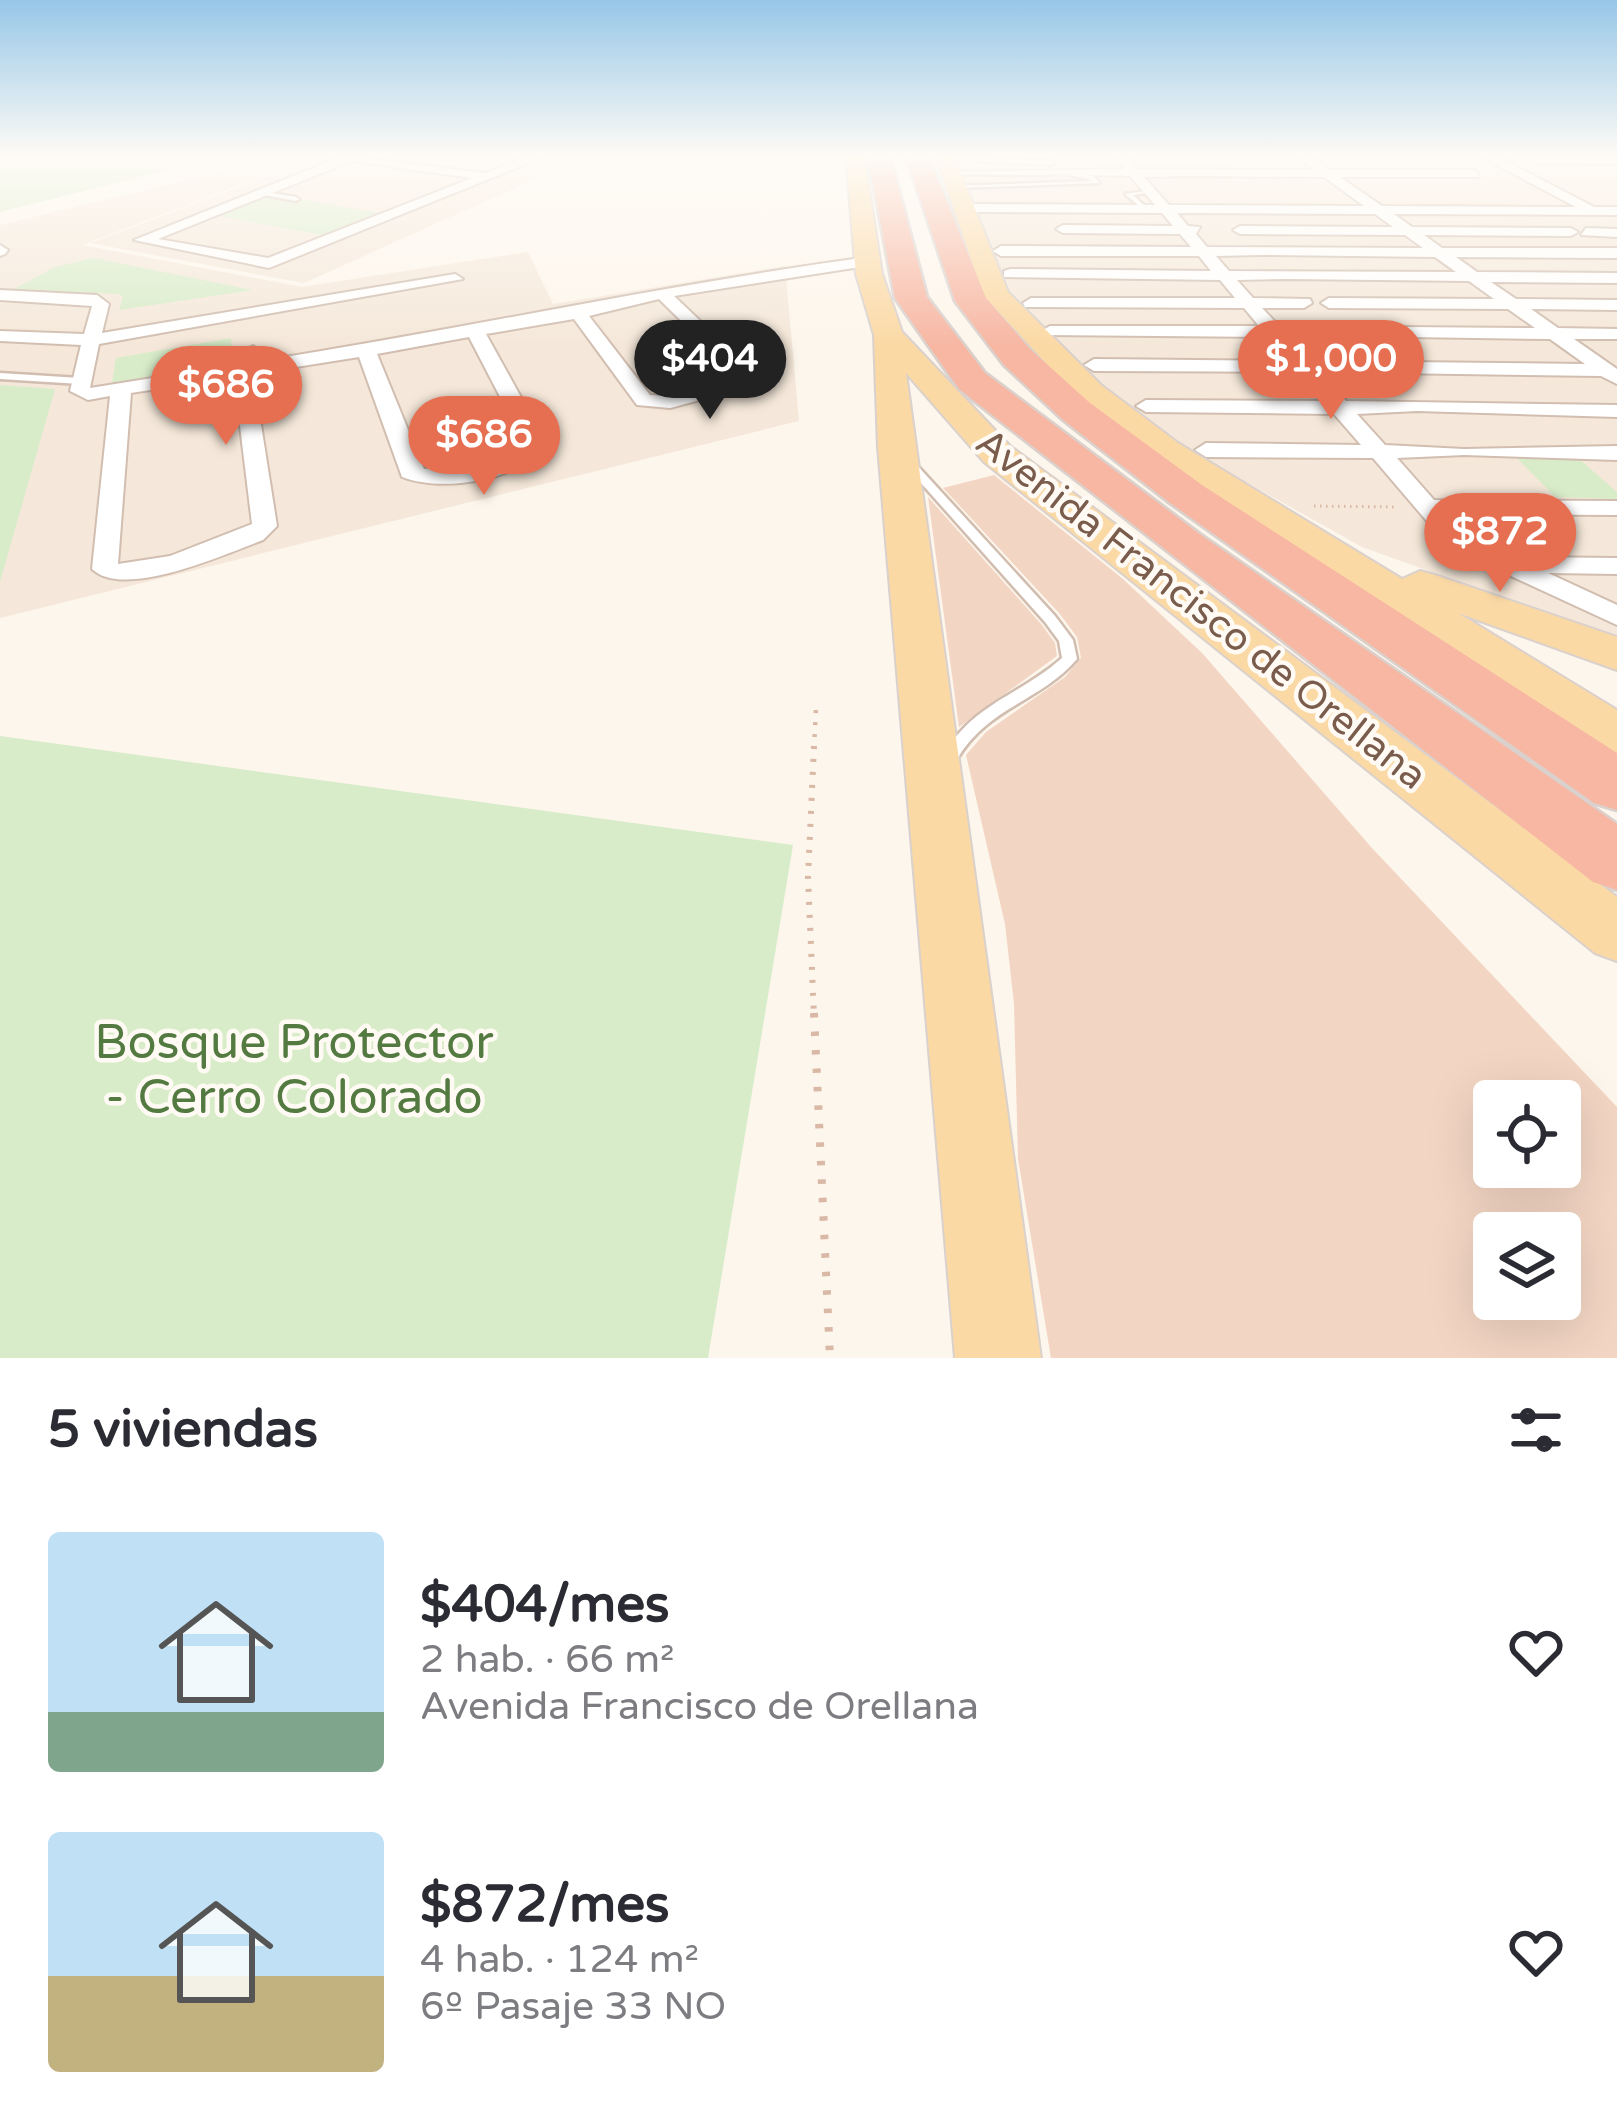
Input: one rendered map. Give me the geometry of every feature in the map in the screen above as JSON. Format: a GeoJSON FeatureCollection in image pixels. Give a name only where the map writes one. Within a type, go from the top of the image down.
{"type":"FeatureCollection","features":[{"type":"Feature","properties":{"kind":"highway","name":"Avenida Francisco de Orellana"},"geometry":{"type":"LineString","coordinates":[[893,219],[911,298],[972,381],[1184,545],[1617,861]]}},
{"type":"Feature","properties":{"kind":"highway","name":"Avenida Francisco de Orellana"},"geometry":{"type":"LineString","coordinates":[[956,219],[971,301],[1017,357],[1076,411],[1186,494],[1617,785]]}},
{"type":"Feature","properties":{"kind":"main road","name":"Avenida Francisco de Orellana"},"geometry":{"type":"LineString","coordinates":[[862,219],[868,268],[888,335],[997,454],[1617,933]]}},
{"type":"Feature","properties":{"kind":"main road"},"geometry":{"type":"LineString","coordinates":[[966,219],[996,295],[1090,392],[1166,450],[1436,591],[1617,654]]}},
{"type":"Feature","properties":{"kind":"main road"},"geometry":{"type":"LineString","coordinates":[[888,335],[896,448],[998,1358]]}},
{"type":"Feature","properties":{"kind":"main road"},"geometry":{"type":"LineString","coordinates":[[1284,510],[1617,734]]}},
{"type":"Feature","properties":{"kind":"street"},"geometry":{"type":"LineString","coordinates":[[189,219],[146,236],[142,243],[269,263],[381,219]]}},
{"type":"Feature","properties":{"kind":"street"},"geometry":{"type":"LineString","coordinates":[[1175,219],[1440,521],[1508,565],[1617,616]]}},
{"type":"Feature","properties":{"kind":"street"},"geometry":{"type":"LineString","coordinates":[[1393,219],[1613,372]]}},
{"type":"Feature","properties":{"kind":"street"},"geometry":{"type":"LineString","coordinates":[[1240,230],[1579,232],[1617,228]]}},
{"type":"Feature","properties":{"kind":"street"},"geometry":{"type":"LineString","coordinates":[[1036,229],[1207,230]]}},
{"type":"Feature","properties":{"kind":"street"},"geometry":{"type":"LineString","coordinates":[[1001,250],[1617,254]]}},
{"type":"Feature","properties":{"kind":"street"},"geometry":{"type":"LineString","coordinates":[[0,295],[98,301],[93,340],[80,381],[82,393],[366,350],[828,267],[868,268]]}},
{"type":"Feature","properties":{"kind":"street"},"geometry":{"type":"LineString","coordinates":[[1010,274],[1617,278]]}},
{"type":"Feature","properties":{"kind":"street"},"geometry":{"type":"LineString","coordinates":[[0,336],[93,340],[455,278]]}},
{"type":"Feature","properties":{"kind":"street"},"geometry":{"type":"LineString","coordinates":[[578,313],[644,401],[670,402],[745,382],[748,376],[671,293]]}},
{"type":"Feature","properties":{"kind":"street"},"geometry":{"type":"LineString","coordinates":[[1329,302],[1617,305]]}},
{"type":"Feature","properties":{"kind":"street"},"geometry":{"type":"LineString","coordinates":[[1031,303],[1304,303]]}},
{"type":"Feature","properties":{"kind":"street"},"geometry":{"type":"LineString","coordinates":[[121,390],[104,569],[116,573],[177,560],[254,535],[265,526],[243,368],[245,357],[260,350],[446,323],[464,333],[537,446],[524,459],[418,478],[410,472],[366,350]]}},
{"type":"Feature","properties":{"kind":"street"},"geometry":{"type":"LineString","coordinates":[[1050,331],[1617,334]]}},
{"type":"Feature","properties":{"kind":"street"},"geometry":{"type":"LineString","coordinates":[[1094,365],[1613,372]]}},
{"type":"Feature","properties":{"kind":"street"},"geometry":{"type":"LineString","coordinates":[[1146,406],[1617,411]]}},
{"type":"Feature","properties":{"kind":"street"},"geometry":{"type":"LineString","coordinates":[[1206,450],[1617,453]]}},
{"type":"Feature","properties":{"kind":"street"},"geometry":{"type":"LineString","coordinates":[[1428,507],[1617,508]]}},
{"type":"Feature","properties":{"kind":"street"},"geometry":{"type":"LineString","coordinates":[[1508,565],[1617,566]]}},
{"type":"Feature","properties":{"kind":"lane"},"geometry":{"type":"LineString","coordinates":[[0,376],[80,381]]}},
{"type":"Feature","properties":{"kind":"lane"},"geometry":{"type":"LineString","coordinates":[[896,448],[1050,619],[1066,640],[1070,659],[1052,678],[971,724],[956,743],[938,794]]}},
{"type":"Feature","properties":{"kind":"path"},"geometry":{"type":"LineString","coordinates":[[1284,510],[1428,507]]}},
{"type":"Feature","properties":{"kind":"path"},"geometry":{"type":"LineString","coordinates":[[816,708],[808,877],[830,1358]]}},
{"type":"Feature","properties":{"kind":"shaded area"},"geometry":{"type":"Polygon","coordinates":[[[23,219],[150,219],[82,245],[302,287],[528,252],[553,304],[785,266],[799,421],[0,618],[0,225],[23,219]]]}},
{"type":"Feature","properties":{"kind":"shaded area"},"geometry":{"type":"Polygon","coordinates":[[[153,219],[445,219],[304,283],[90,243],[153,219]]]}},
{"type":"Feature","properties":{"kind":"shaded area"},"geometry":{"type":"Polygon","coordinates":[[[970,219],[1617,219],[1617,639],[1362,547],[1085,392],[1022,331],[970,219]]]}},
{"type":"Feature","properties":{"kind":"green space"},"geometry":{"type":"Polygon","coordinates":[[[237,219],[373,219],[333,237],[237,219]]]}},
{"type":"Feature","properties":{"kind":"green space"},"geometry":{"type":"Polygon","coordinates":[[[93,258],[253,290],[119,310],[123,297],[118,294],[14,289],[55,267],[93,258]]]}},
{"type":"Feature","properties":{"kind":"green space"},"geometry":{"type":"Polygon","coordinates":[[[231,338],[233,363],[112,383],[116,358],[231,338]]]}},
{"type":"Feature","properties":{"kind":"green space"},"geometry":{"type":"Polygon","coordinates":[[[0,385],[55,389],[0,582],[0,385]]]}},
{"type":"Feature","properties":{"kind":"green space"},"geometry":{"type":"Polygon","coordinates":[[[1514,455],[1578,458],[1617,492],[1617,499],[1555,497],[1514,455]]]}},
{"type":"Feature","properties":{"kind":"green space","name":"Bosque Protector - Cerro Colorado"},"geometry":{"type":"Polygon","coordinates":[[[0,736],[793,845],[708,1358],[0,1358],[0,736]]]}},
{"type":"Feature","properties":{"kind":"building"},"geometry":{"type":"Polygon","coordinates":[[[994,475],[1123,579],[1202,653],[1371,847],[1617,1107],[1617,1358],[1051,1358],[1018,1159],[1014,1004],[1005,924],[966,755],[986,732],[1065,677],[1081,658],[1077,637],[943,488],[994,475]]]}},
{"type":"Feature","properties":{"kind":"building"},"geometry":{"type":"Polygon","coordinates":[[[928,497],[1042,625],[1055,643],[1057,656],[959,727],[928,497]]]}}]}
